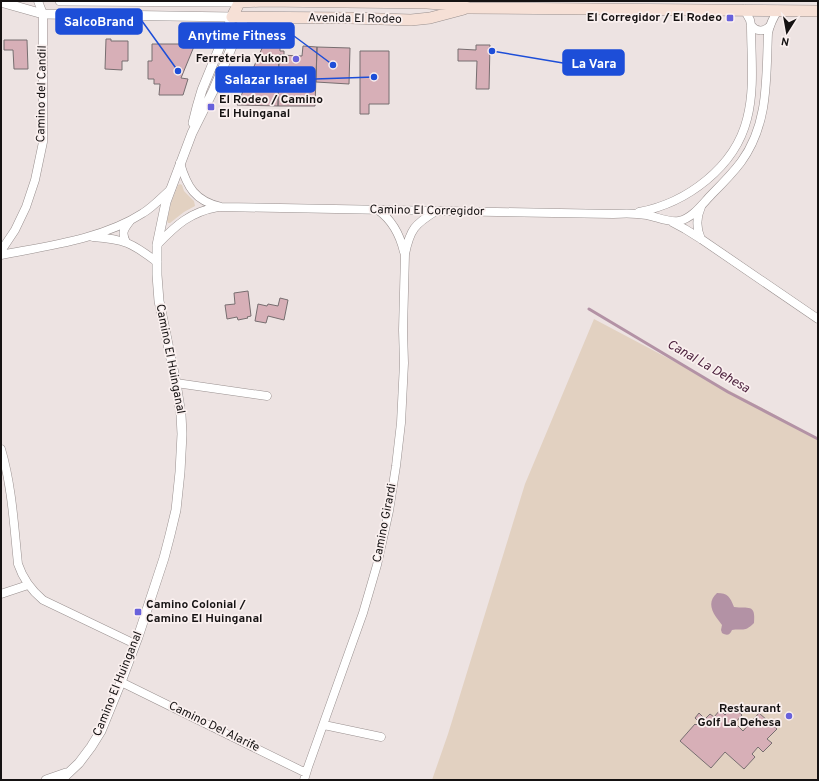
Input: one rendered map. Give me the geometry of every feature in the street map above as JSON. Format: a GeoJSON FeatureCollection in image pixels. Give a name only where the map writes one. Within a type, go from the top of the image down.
{"type":"FeatureCollection","features":[{"type":"Feature","properties":{"kind":"main road"},"geometry":{"type":"LineString","coordinates":[[244,18],[252,1]]}},
{"type":"Feature","properties":{"kind":"main road","name":"Avenida El Rodeo"},"geometry":{"type":"LineString","coordinates":[[239,2],[415,2],[437,3],[469,8],[669,5],[818,11]]}},
{"type":"Feature","properties":{"kind":"main road"},"geometry":{"type":"LineString","coordinates":[[232,17],[239,2]]}},
{"type":"Feature","properties":{"kind":"main road","name":"Avenida El Rodeo"},"geometry":{"type":"LineString","coordinates":[[232,17],[411,20],[430,18],[469,8]]}},
{"type":"Feature","properties":{"kind":"street","name":"Avenida El Rodeo"},"geometry":{"type":"LineString","coordinates":[[1,2],[24,1]]}},
{"type":"Feature","properties":{"kind":"street","name":"Camino del Candil"},"geometry":{"type":"LineString","coordinates":[[1,251],[15,230],[26,207],[35,180],[43,142],[43,14],[38,1]]}},
{"type":"Feature","properties":{"kind":"street","name":"Avenida El Rodeo"},"geometry":{"type":"LineString","coordinates":[[60,1],[239,2]]}},
{"type":"Feature","properties":{"kind":"street","name":"Avenida El Rodeo"},"geometry":{"type":"LineString","coordinates":[[1,2],[43,14],[232,17]]}},
{"type":"Feature","properties":{"kind":"street","name":"Camino El Corregidor"},"geometry":{"type":"LineString","coordinates":[[157,245],[172,229],[193,215],[209,209],[221,207],[613,214],[647,211],[675,200],[689,193],[708,178],[724,162],[738,141],[747,119],[751,86],[751,25],[744,9]]}},
{"type":"Feature","properties":{"kind":"street"},"geometry":{"type":"LineString","coordinates":[[672,222],[680,221],[691,215],[702,204],[741,162],[757,132],[763,114],[766,94],[766,68],[770,26],[778,10]]}},
{"type":"Feature","properties":{"kind":"street","name":"Camino El Huinganal"},"geometry":{"type":"LineString","coordinates":[[192,133],[200,98],[232,17]]}},
{"type":"Feature","properties":{"kind":"street","name":"Camino El Huinganal"},"geometry":{"type":"LineString","coordinates":[[61,780],[79,763],[101,732],[135,644],[164,558],[176,510],[182,434],[181,415],[159,301],[157,281],[157,245],[170,189],[192,133],[213,91],[244,18]]}},
{"type":"Feature","properties":{"kind":"street"},"geometry":{"type":"LineString","coordinates":[[751,25],[756,30],[760,31],[770,26]]}},
{"type":"Feature","properties":{"kind":"street"},"geometry":{"type":"LineString","coordinates":[[180,163],[186,181],[200,204],[198,210],[193,215]]}},
{"type":"Feature","properties":{"kind":"street"},"geometry":{"type":"LineString","coordinates":[[1,255],[90,236],[131,220],[144,213],[170,189]]}},
{"type":"Feature","properties":{"kind":"street","name":"Camino El Corregidor"},"geometry":{"type":"LineString","coordinates":[[196,196],[208,203],[221,207]]}},
{"type":"Feature","properties":{"kind":"street"},"geometry":{"type":"LineString","coordinates":[[701,239],[697,228],[697,222],[702,204]]}},
{"type":"Feature","properties":{"kind":"street","name":"Camino Girardi"},"geometry":{"type":"LineString","coordinates":[[378,210],[395,229],[401,239],[405,254]]}},
{"type":"Feature","properties":{"kind":"street","name":"Camino Girardi"},"geometry":{"type":"LineString","coordinates":[[305,777],[363,613],[377,565],[393,489],[401,423],[403,398],[405,254],[407,243],[415,226],[436,211]]}},
{"type":"Feature","properties":{"kind":"street","name":"Camino El Corregidor"},"geometry":{"type":"LineString","coordinates":[[633,213],[648,215],[672,222],[685,229],[818,319]]}},
{"type":"Feature","properties":{"kind":"street"},"geometry":{"type":"LineString","coordinates":[[126,242],[123,237],[123,230],[131,220]]}},
{"type":"Feature","properties":{"kind":"street"},"geometry":{"type":"LineString","coordinates":[[90,236],[111,238],[126,242],[140,249],[157,262]]}},
{"type":"Feature","properties":{"kind":"street"},"geometry":{"type":"LineString","coordinates":[[176,383],[267,396]]}},
{"type":"Feature","properties":{"kind":"street"},"geometry":{"type":"LineString","coordinates":[[1,449],[12,501],[18,564],[23,578],[43,600],[135,644]]}},
{"type":"Feature","properties":{"kind":"street"},"geometry":{"type":"LineString","coordinates":[[1,594],[28,585]]}},
{"type":"Feature","properties":{"kind":"street","name":"Camino Del Alarife"},"geometry":{"type":"LineString","coordinates":[[121,682],[305,777]]}},
{"type":"Feature","properties":{"kind":"street"},"geometry":{"type":"LineString","coordinates":[[324,725],[381,737]]}},
{"type":"Feature","properties":{"kind":"street"},"geometry":{"type":"LineString","coordinates":[[46,780],[71,771]]}},
{"type":"Feature","properties":{"kind":"shaded area"},"geometry":{"type":"Polygon","coordinates":[[[178,185],[182,185],[184,191],[194,201],[195,206],[168,223],[167,221],[171,203],[178,185]]]}},
{"type":"Feature","properties":{"kind":"shaded area"},"geometry":{"type":"Polygon","coordinates":[[[594,319],[818,439],[818,780],[432,780],[448,734],[525,484],[594,319]]]}},
{"type":"Feature","properties":{"kind":"shaded area"},"geometry":{"type":"Polygon","coordinates":[[[717,593],[728,596],[734,607],[750,608],[754,612],[754,623],[746,629],[732,630],[728,634],[722,633],[722,625],[714,614],[711,604],[717,593]]]}},
{"type":"Feature","properties":{"kind":"building"},"geometry":{"type":"Polygon","coordinates":[[[106,39],[111,39],[111,41],[128,41],[128,61],[122,61],[122,70],[105,69],[106,39]]]}},
{"type":"Feature","properties":{"kind":"building"},"geometry":{"type":"Polygon","coordinates":[[[4,40],[27,40],[28,69],[14,69],[13,50],[4,50],[4,40]]]}},
{"type":"Feature","properties":{"kind":"building"},"geometry":{"type":"Polygon","coordinates":[[[152,44],[195,44],[181,78],[188,79],[183,95],[159,95],[160,84],[154,84],[154,79],[148,79],[148,61],[152,61],[152,44]]]}},
{"type":"Feature","properties":{"kind":"building"},"geometry":{"type":"Polygon","coordinates":[[[476,45],[490,45],[489,89],[476,89],[477,61],[458,61],[458,49],[476,50],[476,45]]]}},
{"type":"Feature","properties":{"kind":"building"},"geometry":{"type":"Polygon","coordinates":[[[263,46],[280,46],[280,51],[284,51],[284,55],[279,55],[278,106],[237,105],[263,46]]]}},
{"type":"Feature","properties":{"kind":"building"},"geometry":{"type":"Polygon","coordinates":[[[303,46],[317,47],[315,106],[278,106],[279,55],[302,56],[303,46]]]}},
{"type":"Feature","properties":{"kind":"building"},"geometry":{"type":"Polygon","coordinates":[[[317,47],[350,48],[349,84],[316,82],[317,47]]]}},
{"type":"Feature","properties":{"kind":"building"},"geometry":{"type":"Polygon","coordinates":[[[360,51],[389,51],[389,104],[369,104],[369,114],[360,114],[360,51]]]}},
{"type":"Feature","properties":{"kind":"building"},"geometry":{"type":"Polygon","coordinates":[[[248,291],[251,316],[238,320],[237,317],[227,319],[225,305],[235,304],[234,293],[248,291]]]}},
{"type":"Feature","properties":{"kind":"building"},"geometry":{"type":"Polygon","coordinates":[[[280,298],[288,300],[284,320],[268,316],[266,323],[255,321],[258,304],[278,306],[280,298]]]}},
{"type":"Feature","properties":{"kind":"building"},"geometry":{"type":"Polygon","coordinates":[[[733,707],[742,715],[735,723],[743,731],[759,713],[777,729],[767,739],[772,743],[763,752],[758,747],[752,754],[755,757],[744,769],[725,752],[711,768],[680,741],[695,724],[696,725],[699,722],[695,718],[699,713],[705,719],[710,714],[714,717],[720,710],[725,715],[733,707]]]}},
{"type":"Feature","properties":{"kind":"waterway","name":"Canal La Dehesa"},"geometry":{"type":"LineString","coordinates":[[589,309],[728,392],[818,439]]}},
{"type":"Feature","properties":{"kind":"place","name":"El Corregidor / El Rodeo"},"geometry":{"type":"Point","coordinates":[730,18]}},
{"type":"Feature","properties":{"kind":"place","name":"La Vara"},"geometry":{"type":"Point","coordinates":[492,51]}},
{"type":"Feature","properties":{"kind":"place","name":"Ferreteria Yukon"},"geometry":{"type":"Point","coordinates":[296,59]}},
{"type":"Feature","properties":{"kind":"place","name":"Anytime Fitness"},"geometry":{"type":"Point","coordinates":[333,65]}},
{"type":"Feature","properties":{"kind":"place","name":"SalcoBrand"},"geometry":{"type":"Point","coordinates":[178,71]}},
{"type":"Feature","properties":{"kind":"place","name":"Salazar Israel"},"geometry":{"type":"Point","coordinates":[374,77]}},
{"type":"Feature","properties":{"kind":"place","name":"El Rodeo / Camino El Huinganal"},"geometry":{"type":"Point","coordinates":[211,107]}},
{"type":"Feature","properties":{"kind":"place","name":"Camino Colonial / Camino El Huinganal"},"geometry":{"type":"Point","coordinates":[138,612]}},
{"type":"Feature","properties":{"kind":"place","name":"Restaurant Golf La Dehesa"},"geometry":{"type":"Point","coordinates":[789,716]}}]}
